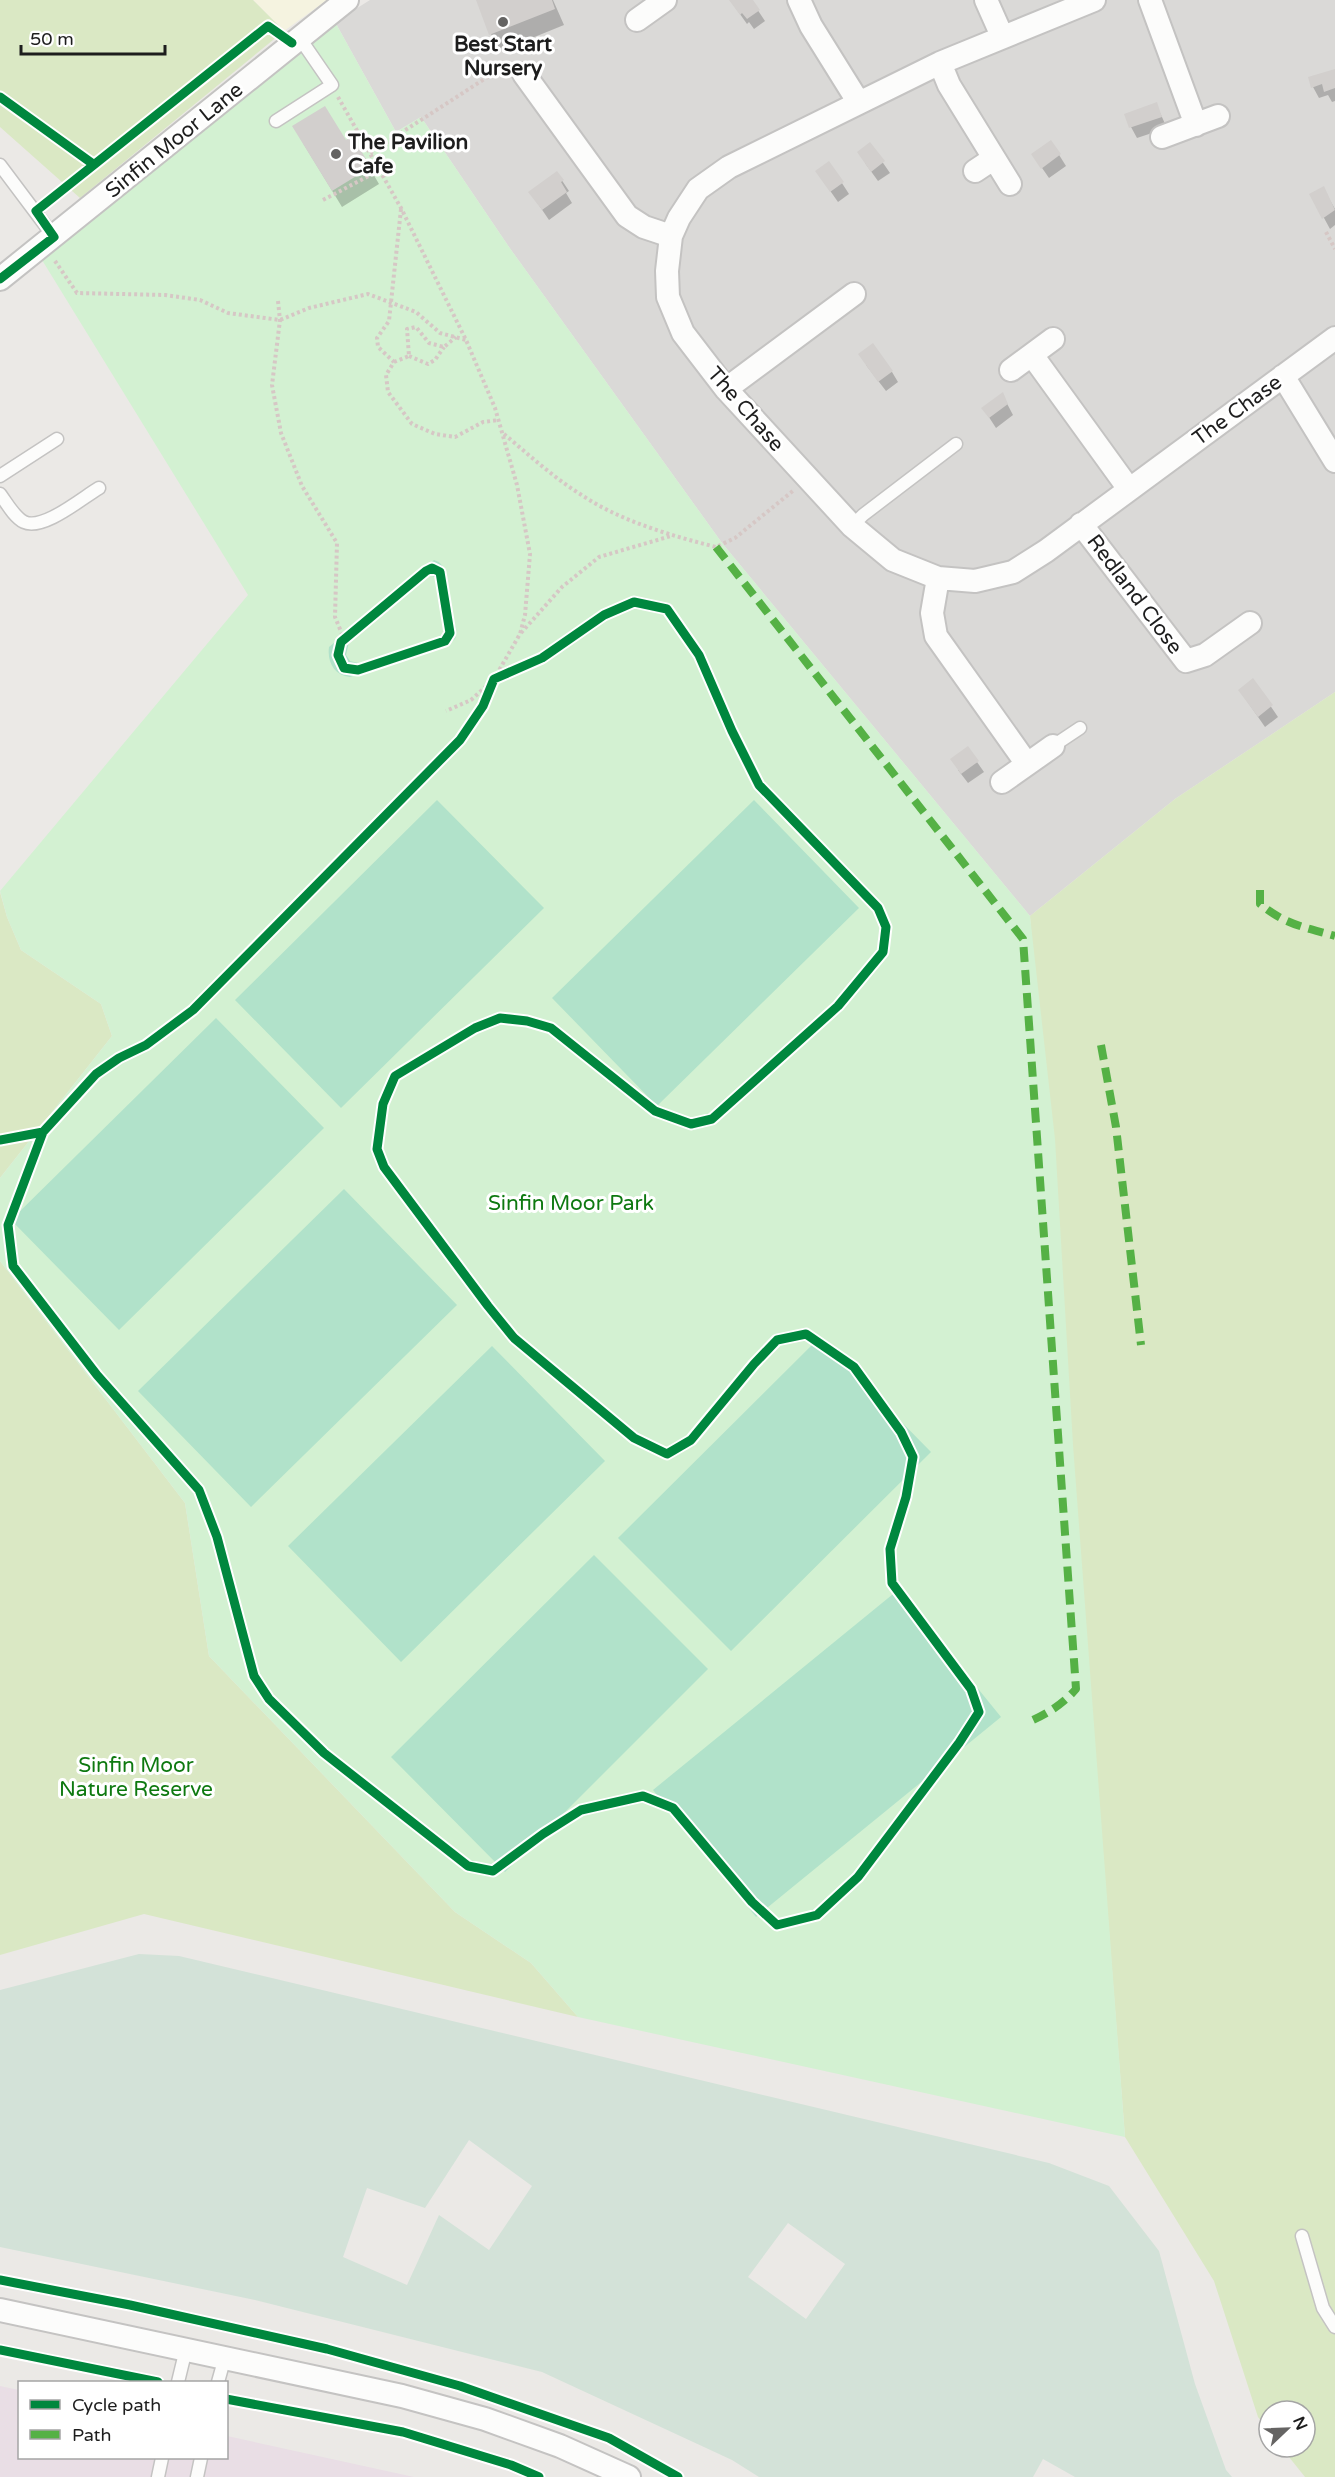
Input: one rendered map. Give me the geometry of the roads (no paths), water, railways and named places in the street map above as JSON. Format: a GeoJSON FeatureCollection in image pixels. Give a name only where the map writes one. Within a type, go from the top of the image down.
{"type":"FeatureCollection","features":[{"type":"Feature","properties":{"kind":"street","name":"Sinfin Moor Lane"},"geometry":{"type":"LineString","coordinates":[[0,279],[49,242],[347,0]]}},
{"type":"Feature","properties":{"kind":"street"},"geometry":{"type":"LineString","coordinates":[[638,20],[664,0]]}},
{"type":"Feature","properties":{"kind":"street"},"geometry":{"type":"LineString","coordinates":[[800,0],[811,26],[859,103]]}},
{"type":"Feature","properties":{"kind":"street"},"geometry":{"type":"LineString","coordinates":[[986,0],[1002,36]]}},
{"type":"Feature","properties":{"kind":"street","name":"The Chase"},"geometry":{"type":"LineString","coordinates":[[1095,0],[940,63],[729,167],[698,189],[679,218],[671,236],[667,272],[668,297],[683,333],[726,389],[852,526],[892,560],[938,578],[975,580],[1013,572],[1046,550],[1335,338]]}},
{"type":"Feature","properties":{"kind":"street"},"geometry":{"type":"LineString","coordinates":[[1150,0],[1196,125]]}},
{"type":"Feature","properties":{"kind":"street"},"geometry":{"type":"LineString","coordinates":[[940,63],[984,165],[1010,184]]}},
{"type":"Feature","properties":{"kind":"street"},"geometry":{"type":"LineString","coordinates":[[526,89],[627,216],[644,227],[671,236]]}},
{"type":"Feature","properties":{"kind":"street"},"geometry":{"type":"LineString","coordinates":[[1162,137],[1218,117]]}},
{"type":"Feature","properties":{"kind":"street"},"geometry":{"type":"LineString","coordinates":[[726,389],[854,294]]}},
{"type":"Feature","properties":{"kind":"street"},"geometry":{"type":"LineString","coordinates":[[1011,370],[1053,339]]}},
{"type":"Feature","properties":{"kind":"street"},"geometry":{"type":"LineString","coordinates":[[1032,355],[1129,489]]}},
{"type":"Feature","properties":{"kind":"street"},"geometry":{"type":"LineString","coordinates":[[1283,376],[1335,461]]}},
{"type":"Feature","properties":{"kind":"street","name":"Redland Close"},"geometry":{"type":"LineString","coordinates":[[1081,524],[1186,662],[1205,655],[1250,622]]}},
{"type":"Feature","properties":{"kind":"street"},"geometry":{"type":"LineString","coordinates":[[938,578],[932,613],[936,636],[1028,764]]}},
{"type":"Feature","properties":{"kind":"street"},"geometry":{"type":"LineString","coordinates":[[1002,782],[1053,746]]}},
{"type":"Feature","properties":{"kind":"street"},"geometry":{"type":"LineString","coordinates":[[0,2310],[402,2396],[485,2419],[560,2446],[629,2477]]}},
{"type":"Feature","properties":{"kind":"lane"},"geometry":{"type":"LineString","coordinates":[[276,121],[332,86],[299,37]]}},
{"type":"Feature","properties":{"kind":"lane"},"geometry":{"type":"LineString","coordinates":[[0,165],[49,242]]}},
{"type":"Feature","properties":{"kind":"lane"},"geometry":{"type":"LineString","coordinates":[[0,476],[57,440]]}},
{"type":"Feature","properties":{"kind":"lane"},"geometry":{"type":"LineString","coordinates":[[852,526],[863,515],[956,444]]}},
{"type":"Feature","properties":{"kind":"lane"},"geometry":{"type":"LineString","coordinates":[[0,494],[19,518],[32,524],[46,521],[99,488]]}},
{"type":"Feature","properties":{"kind":"lane"},"geometry":{"type":"LineString","coordinates":[[1053,746],[1080,728]]}},
{"type":"Feature","properties":{"kind":"lane"},"geometry":{"type":"LineString","coordinates":[[1302,2236],[1323,2308],[1335,2327]]}},
{"type":"Feature","properties":{"kind":"lane"},"geometry":{"type":"LineString","coordinates":[[178,2381],[186,2349]]}},
{"type":"Feature","properties":{"kind":"lane"},"geometry":{"type":"LineString","coordinates":[[218,2381],[225,2357]]}},
{"type":"Feature","properties":{"kind":"lane"},"geometry":{"type":"LineString","coordinates":[[158,2477],[162,2459]]}},
{"type":"Feature","properties":{"kind":"lane"},"geometry":{"type":"LineString","coordinates":[[197,2477],[201,2459]]}},
{"type":"Feature","properties":{"kind":"place","name":"Best Start Nursery"},"geometry":{"type":"Point","coordinates":[503,22]}},
{"type":"Feature","properties":{"kind":"place","name":"The Pavilion Cafe"},"geometry":{"type":"Point","coordinates":[336,154]}},
{"type":"Feature","properties":{"kind":"park label","name":"Sinfin Moor Park"},"geometry":{"type":"Point","coordinates":[571,1203]}},
{"type":"Feature","properties":{"kind":"park label","name":"Sinfin Moor Nature Reserve"},"geometry":{"type":"Point","coordinates":[136,1777]}}]}
